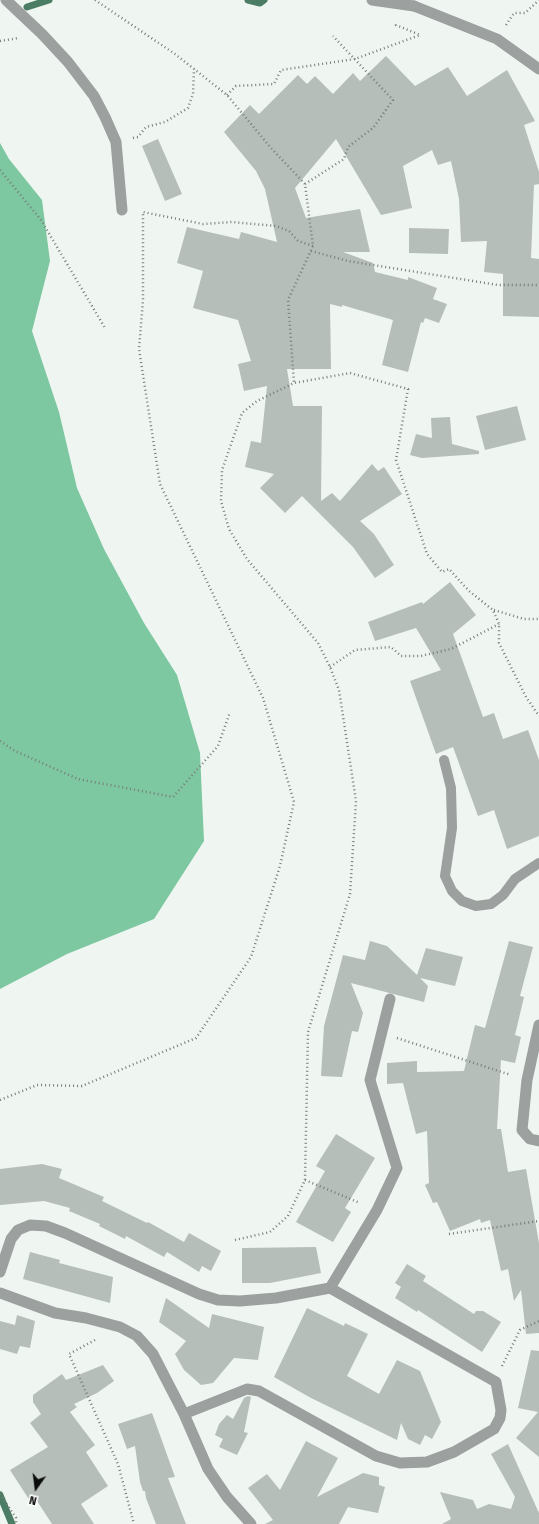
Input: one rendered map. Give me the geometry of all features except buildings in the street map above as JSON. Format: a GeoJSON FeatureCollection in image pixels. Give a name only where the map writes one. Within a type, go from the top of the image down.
{"type":"FeatureCollection","features":[{"type":"Feature","properties":{"kind":"street"},"geometry":{"type":"LineString","coordinates":[[6,0],[42,34],[68,62],[94,96],[116,142],[122,210]]}},
{"type":"Feature","properties":{"kind":"street"},"geometry":{"type":"LineString","coordinates":[[372,0],[414,6],[497,39],[539,69]]}},
{"type":"Feature","properties":{"kind":"street"},"geometry":{"type":"LineString","coordinates":[[330,1288],[377,1210],[398,1168],[370,1080],[390,999]]}},
{"type":"Feature","properties":{"kind":"street"},"geometry":{"type":"LineString","coordinates":[[539,1025],[527,1080],[522,1130],[530,1139],[539,1140]]}},
{"type":"Feature","properties":{"kind":"street"},"geometry":{"type":"LineString","coordinates":[[0,1272],[11,1239],[18,1230],[30,1225],[46,1226],[65,1233],[199,1294],[218,1300],[240,1302],[276,1298],[330,1288],[496,1382],[502,1410],[500,1418],[494,1429],[454,1452],[427,1462],[400,1463],[376,1456],[260,1391],[247,1389],[184,1414]]}},
{"type":"Feature","properties":{"kind":"street"},"geometry":{"type":"LineString","coordinates":[[0,1293],[55,1313],[86,1318],[120,1327],[137,1336],[153,1354],[184,1414],[208,1469],[227,1497],[250,1524]]}},
{"type":"Feature","properties":{"kind":"lane"},"geometry":{"type":"LineString","coordinates":[[444,760],[451,788],[452,828],[445,876],[452,891],[462,901],[469,904],[476,906],[491,904],[503,895],[516,878],[539,863]]}},
{"type":"Feature","properties":{"kind":"path"},"geometry":{"type":"LineString","coordinates":[[96,0],[194,69],[227,95],[271,148],[305,184],[313,246],[288,300],[294,383]]}},
{"type":"Feature","properties":{"kind":"path"},"geometry":{"type":"LineString","coordinates":[[497,39],[514,13],[525,13],[539,0]]}},
{"type":"Feature","properties":{"kind":"path"},"geometry":{"type":"LineString","coordinates":[[227,95],[236,86],[274,84],[281,70],[355,59],[420,35],[396,25],[398,4]]}},
{"type":"Feature","properties":{"kind":"path"},"geometry":{"type":"LineString","coordinates":[[305,184],[344,159],[348,147],[373,128],[393,100],[333,36]]}},
{"type":"Feature","properties":{"kind":"path"},"geometry":{"type":"LineString","coordinates":[[116,142],[138,137],[146,127],[165,122],[188,108],[193,94],[194,69]]}},
{"type":"Feature","properties":{"kind":"path"},"geometry":{"type":"LineString","coordinates":[[1,171],[41,220],[104,328]]}},
{"type":"Feature","properties":{"kind":"path"},"geometry":{"type":"LineString","coordinates":[[0,1100],[37,1085],[82,1086],[196,1038],[251,956],[280,866],[294,802],[263,698],[160,484],[139,349],[143,300],[143,212],[203,224],[232,222],[276,226],[289,231],[298,241],[313,246]]}},
{"type":"Feature","properties":{"kind":"path"},"geometry":{"type":"LineString","coordinates":[[311,251],[348,261],[498,285],[539,285]]}},
{"type":"Feature","properties":{"kind":"path"},"geometry":{"type":"LineString","coordinates":[[235,1240],[270,1232],[288,1216],[305,1180],[308,1032],[350,894],[356,801],[339,690],[330,667],[318,643],[247,558],[229,529],[221,501],[222,470],[242,413],[256,400],[294,383],[350,373],[408,389],[396,460],[427,554],[442,572],[449,568],[470,591],[493,610],[524,619],[539,619]]}},
{"type":"Feature","properties":{"kind":"path"},"geometry":{"type":"LineString","coordinates":[[493,610],[499,624],[498,643],[526,697],[539,716]]}},
{"type":"Feature","properties":{"kind":"path"},"geometry":{"type":"LineString","coordinates":[[330,667],[355,650],[391,647],[402,656],[421,656],[452,649],[499,624]]}},
{"type":"Feature","properties":{"kind":"path"},"geometry":{"type":"LineString","coordinates":[[0,741],[15,751],[78,779],[173,797],[218,746],[230,712]]}},
{"type":"Feature","properties":{"kind":"path"},"geometry":{"type":"LineString","coordinates":[[382,1033],[527,1080]]}},
{"type":"Feature","properties":{"kind":"path"},"geometry":{"type":"LineString","coordinates":[[305,1180],[377,1210]]}},
{"type":"Feature","properties":{"kind":"path"},"geometry":{"type":"LineString","coordinates":[[449,1234],[539,1221]]}},
{"type":"Feature","properties":{"kind":"path"},"geometry":{"type":"LineString","coordinates":[[496,1382],[520,1330],[539,1321]]}},
{"type":"Feature","properties":{"kind":"path"},"geometry":{"type":"LineString","coordinates":[[120,1327],[68,1354],[118,1464],[134,1524]]}},
{"type":"Feature","properties":{"kind":"path"},"geometry":{"type":"LineString","coordinates":[[0,1494],[16,1518],[16,1524]]}},
{"type":"Feature","properties":{"kind":"green space"},"geometry":{"type":"Polygon","coordinates":[[[0,143],[9,159],[42,200],[50,261],[32,331],[59,412],[77,488],[104,549],[144,623],[177,675],[200,753],[204,841],[154,919],[67,954],[0,989],[0,143]]]}},
{"type":"Feature","properties":{"kind":"waterway"},"geometry":{"type":"LineString","coordinates":[[27,7],[49,0]]}},
{"type":"Feature","properties":{"kind":"waterway"},"geometry":{"type":"LineString","coordinates":[[248,0],[260,3],[264,0]]}},
{"type":"Feature","properties":{"kind":"waterway"},"geometry":{"type":"LineString","coordinates":[[0,1495],[12,1524]]}}]}
